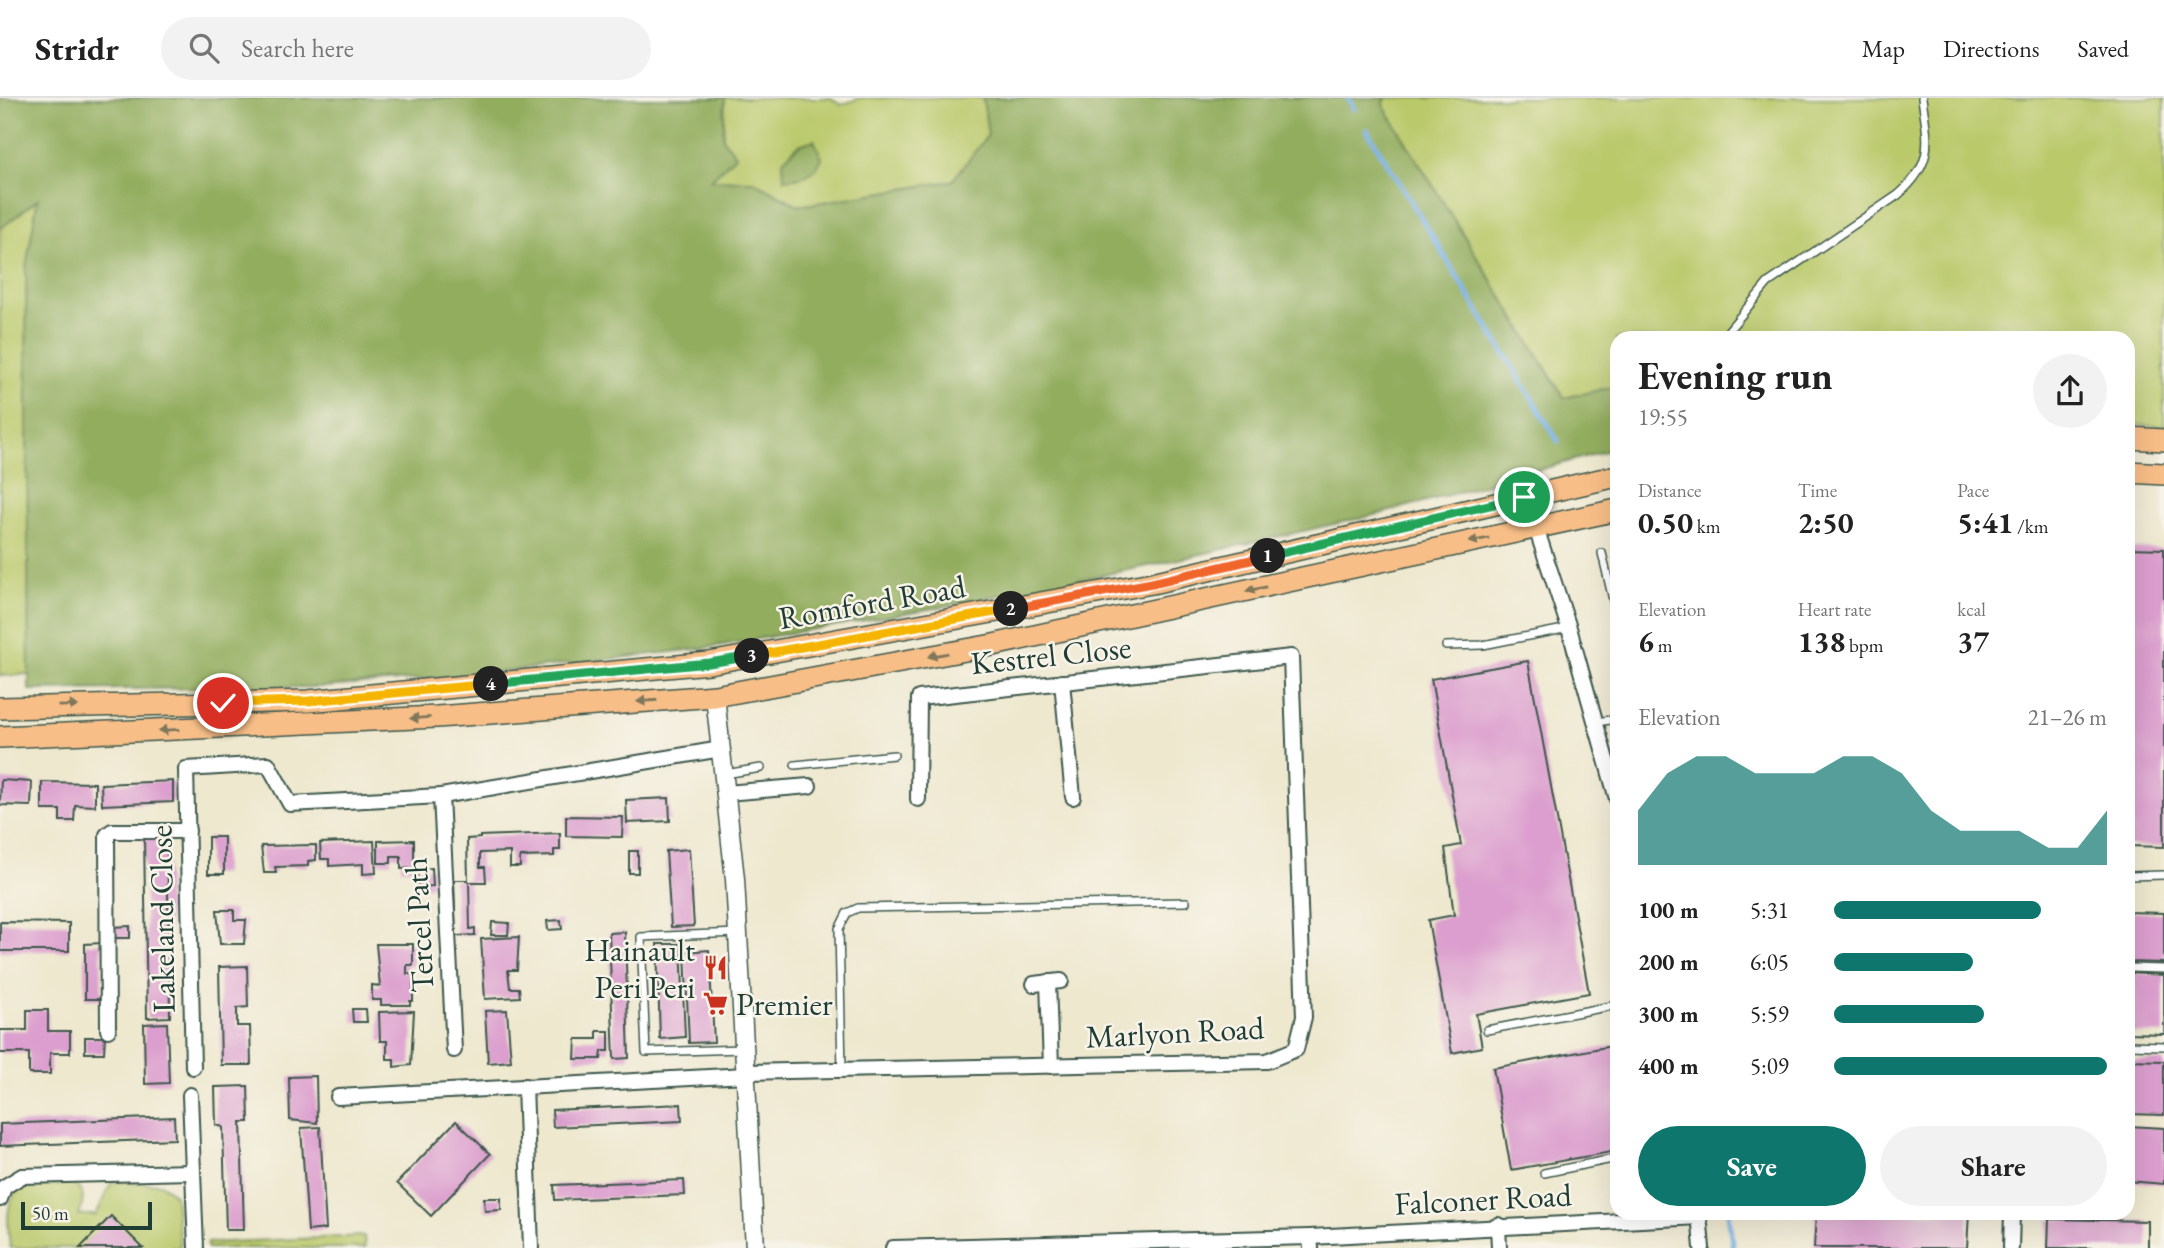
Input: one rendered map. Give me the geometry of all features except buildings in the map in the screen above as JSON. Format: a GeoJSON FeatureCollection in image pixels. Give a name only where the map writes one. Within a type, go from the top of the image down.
{"type":"FeatureCollection","features":[{"type":"Feature","properties":{"kind":"main road"},"geometry":{"type":"LineString","coordinates":[[2135,438],[2164,440]]}},
{"type":"Feature","properties":{"kind":"main road"},"geometry":{"type":"LineString","coordinates":[[2135,472],[2164,474]]}},
{"type":"Feature","properties":{"kind":"main road","name":"Romford Road"},"geometry":{"type":"LineString","coordinates":[[0,708],[308,701],[709,663],[1152,583],[1610,478]]}},
{"type":"Feature","properties":{"kind":"main road","name":"Romford Road"},"geometry":{"type":"LineString","coordinates":[[0,737],[437,717],[715,696],[1006,643],[1610,512]]}},
{"type":"Feature","properties":{"kind":"main road"},"geometry":{"type":"LineString","coordinates":[[709,663],[715,696]]}},
{"type":"Feature","properties":{"kind":"street"},"geometry":{"type":"LineString","coordinates":[[1536,528],[1569,628],[1610,773]]}},
{"type":"Feature","properties":{"kind":"street","name":"Kestrel Close"},"geometry":{"type":"LineString","coordinates":[[918,799],[919,698],[1291,657]]}},
{"type":"Feature","properties":{"kind":"street","name":"Marlyon Road"},"geometry":{"type":"LineString","coordinates":[[338,1097],[842,1070],[1267,1061],[1296,1049],[1304,1017],[1291,657]]}},
{"type":"Feature","properties":{"kind":"street"},"geometry":{"type":"LineString","coordinates":[[1062,682],[1073,797]]}},
{"type":"Feature","properties":{"kind":"street"},"geometry":{"type":"LineString","coordinates":[[715,696],[738,933],[755,1248]]}},
{"type":"Feature","properties":{"kind":"street"},"geometry":{"type":"LineString","coordinates":[[441,796],[721,749]]}},
{"type":"Feature","properties":{"kind":"street","name":"Lakeland Close"},"geometry":{"type":"LineString","coordinates":[[193,1067],[186,769],[268,764],[290,804],[441,796]]}},
{"type":"Feature","properties":{"kind":"street"},"geometry":{"type":"LineString","coordinates":[[726,793],[809,786]]}},
{"type":"Feature","properties":{"kind":"street","name":"Tercel Path"},"geometry":{"type":"LineString","coordinates":[[441,796],[454,1050]]}},
{"type":"Feature","properties":{"kind":"street"},"geometry":{"type":"LineString","coordinates":[[108,1030],[107,835],[113,831],[188,831]]}},
{"type":"Feature","properties":{"kind":"street"},"geometry":{"type":"LineString","coordinates":[[1048,983],[1051,1066]]}},
{"type":"Feature","properties":{"kind":"street"},"geometry":{"type":"LineString","coordinates":[[525,1086],[531,1248]]}},
{"type":"Feature","properties":{"kind":"street"},"geometry":{"type":"LineString","coordinates":[[190,1095],[196,1248]]}},
{"type":"Feature","properties":{"kind":"street"},"geometry":{"type":"LineString","coordinates":[[0,1199],[4,1187],[22,1176],[192,1172]]}},
{"type":"Feature","properties":{"kind":"street","name":"Falconer Road"},"geometry":{"type":"LineString","coordinates":[[893,1248],[1310,1242],[1498,1226],[1610,1220]]}},
{"type":"Feature","properties":{"kind":"street"},"geometry":{"type":"LineString","coordinates":[[1699,1220],[1702,1248]]}},
{"type":"Feature","properties":{"kind":"street"},"geometry":{"type":"LineString","coordinates":[[2011,1248],[2012,1220]]}},
{"type":"Feature","properties":{"kind":"street"},"geometry":{"type":"LineString","coordinates":[[1498,1226],[1499,1248]]}},
{"type":"Feature","properties":{"kind":"lane"},"geometry":{"type":"LineString","coordinates":[[1731,331],[1768,283],[1898,195],[1915,180],[1929,152],[1922,98]]}},
{"type":"Feature","properties":{"kind":"lane"},"geometry":{"type":"LineString","coordinates":[[1602,553],[1610,587]]}},
{"type":"Feature","properties":{"kind":"lane"},"geometry":{"type":"LineString","coordinates":[[1446,646],[1483,645],[1569,628]]}},
{"type":"Feature","properties":{"kind":"lane"},"geometry":{"type":"LineString","coordinates":[[1596,722],[1610,720]]}},
{"type":"Feature","properties":{"kind":"lane"},"geometry":{"type":"LineString","coordinates":[[795,765],[894,755]]}},
{"type":"Feature","properties":{"kind":"lane"},"geometry":{"type":"LineString","coordinates":[[724,774],[761,768]]}},
{"type":"Feature","properties":{"kind":"lane"},"geometry":{"type":"LineString","coordinates":[[2135,876],[2164,875]]}},
{"type":"Feature","properties":{"kind":"lane"},"geometry":{"type":"LineString","coordinates":[[842,1070],[839,929],[851,911],[872,908],[1186,902]]}},
{"type":"Feature","properties":{"kind":"lane"},"geometry":{"type":"LineString","coordinates":[[738,933],[641,937],[646,1052],[744,1049]]}},
{"type":"Feature","properties":{"kind":"lane"},"geometry":{"type":"LineString","coordinates":[[2135,968],[2164,969]]}},
{"type":"Feature","properties":{"kind":"lane"},"geometry":{"type":"LineString","coordinates":[[1488,1030],[1610,1006]]}},
{"type":"Feature","properties":{"kind":"lane"},"geometry":{"type":"LineString","coordinates":[[2135,1045],[2164,1046]]}},
{"type":"Feature","properties":{"kind":"lane"},"geometry":{"type":"LineString","coordinates":[[1544,1173],[1610,1159]]}},
{"type":"Feature","properties":{"kind":"green space"},"geometry":{"type":"Polygon","coordinates":[[[0,98],[725,98],[723,139],[736,155],[711,180],[753,181],[799,206],[952,181],[988,135],[983,98],[1386,98],[1383,105],[1564,398],[1610,388],[1610,450],[1383,513],[1153,565],[940,607],[705,648],[473,675],[324,687],[29,690],[26,268],[38,199],[0,229],[0,98]]]}},
{"type":"Feature","properties":{"kind":"green space"},"geometry":{"type":"Polygon","coordinates":[[[725,98],[831,98],[841,105],[860,98],[983,98],[988,135],[952,181],[799,206],[753,181],[710,181],[736,155],[723,139],[725,98]]]}},
{"type":"Feature","properties":{"kind":"green space"},"geometry":{"type":"Polygon","coordinates":[[[1386,98],[2164,98],[2164,426],[2135,425],[2135,331],[1610,331],[1610,388],[1564,398],[1383,105],[1386,98]]]}},
{"type":"Feature","properties":{"kind":"green space"},"geometry":{"type":"Polygon","coordinates":[[[814,140],[822,158],[815,169],[802,177],[784,179],[783,160],[799,145],[814,140]]]}},
{"type":"Feature","properties":{"kind":"green space"},"geometry":{"type":"Polygon","coordinates":[[[38,197],[26,268],[29,674],[0,676],[0,229],[38,197]]]}},
{"type":"Feature","properties":{"kind":"green space"},"geometry":{"type":"Polygon","coordinates":[[[112,1181],[161,1184],[175,1195],[180,1248],[10,1248],[9,1209],[19,1188],[73,1183],[83,1198],[79,1215],[96,1215],[112,1181]]]}},
{"type":"Feature","properties":{"kind":"green space"},"geometry":{"type":"Polygon","coordinates":[[[364,1236],[365,1248],[207,1248],[207,1243],[364,1236]]]}},
{"type":"Feature","properties":{"kind":"waterway"},"geometry":{"type":"LineString","coordinates":[[1348,98],[1354,109]]}},
{"type":"Feature","properties":{"kind":"waterway"},"geometry":{"type":"LineString","coordinates":[[1367,130],[1558,441]]}},
{"type":"Feature","properties":{"kind":"waterway"},"geometry":{"type":"LineString","coordinates":[[1729,1220],[1733,1248]]}},
{"type":"Feature","properties":{"kind":"place","name":"Hainault Peri Peri"},"geometry":{"type":"Point","coordinates":[715,968]}},
{"type":"Feature","properties":{"kind":"place","name":"Premier"},"geometry":{"type":"Point","coordinates":[716,1004]}},
{"type":"Feature","properties":{"kind":"route"},"geometry":{"type":"LineString","coordinates":[[223,703],[308,701],[709,663],[1152,583],[1524,497]]}}]}
